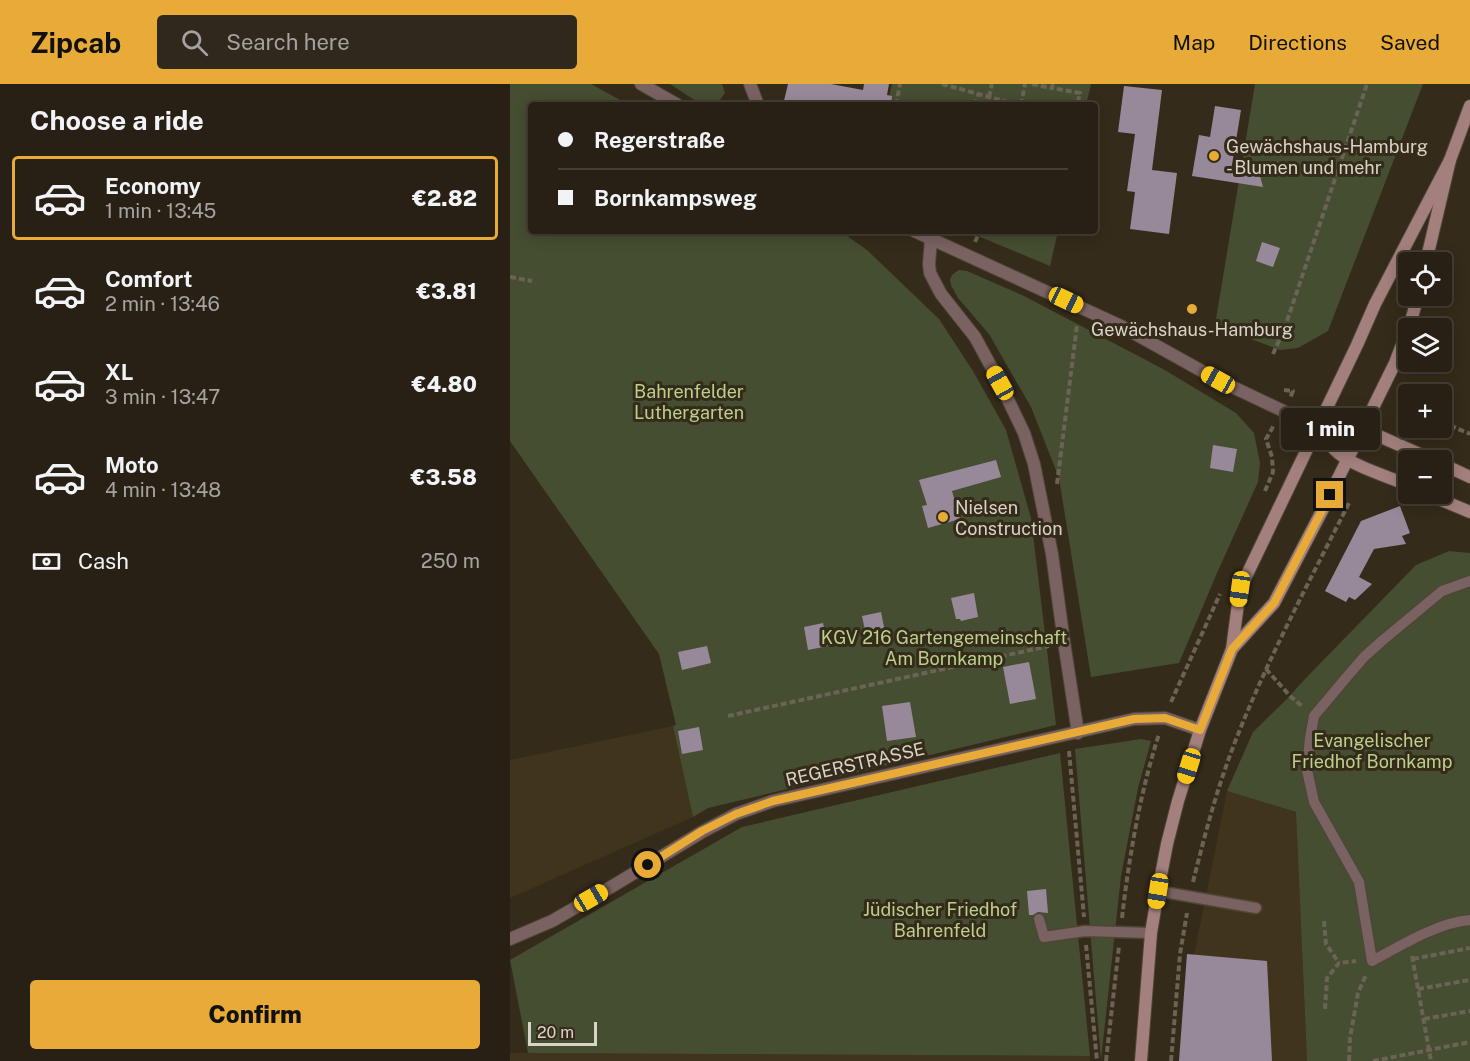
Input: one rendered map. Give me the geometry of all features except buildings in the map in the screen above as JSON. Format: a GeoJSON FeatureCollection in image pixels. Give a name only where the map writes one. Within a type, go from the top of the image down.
{"type":"FeatureCollection","features":[{"type":"Feature","properties":{"kind":"main road"},"geometry":{"type":"LineString","coordinates":[[1428,252],[1450,160],[1470,106]]}},
{"type":"Feature","properties":{"kind":"main road"},"geometry":{"type":"LineString","coordinates":[[1141,1061],[1151,933],[1167,844],[1200,730],[1232,649],[1240,589],[1375,304],[1450,160]]}},
{"type":"Feature","properties":{"kind":"main road"},"geometry":{"type":"LineString","coordinates":[[1232,649],[1274,603],[1348,460],[1398,356]]}},
{"type":"Feature","properties":{"kind":"main road"},"geometry":{"type":"LineString","coordinates":[[1317,427],[1341,426],[1363,429],[1410,450]]}},
{"type":"Feature","properties":{"kind":"main road"},"geometry":{"type":"LineString","coordinates":[[1317,427],[1336,452],[1348,460],[1398,482]]}},
{"type":"Feature","properties":{"kind":"main road"},"geometry":{"type":"LineString","coordinates":[[1452,469],[1470,477]]}},
{"type":"Feature","properties":{"kind":"main road"},"geometry":{"type":"LineString","coordinates":[[1451,504],[1470,512]]}},
{"type":"Feature","properties":{"kind":"street"},"geometry":{"type":"LineString","coordinates":[[641,84],[673,102]]}},
{"type":"Feature","properties":{"kind":"street"},"geometry":{"type":"LineString","coordinates":[[750,84],[757,102]]}},
{"type":"Feature","properties":{"kind":"street"},"geometry":{"type":"LineString","coordinates":[[920,234],[1121,326],[1218,380],[1317,427]]}},
{"type":"Feature","properties":{"kind":"street"},"geometry":{"type":"LineString","coordinates":[[931,239],[930,273],[941,294],[975,337],[1024,433],[1034,464],[1052,554],[1078,733]]}},
{"type":"Feature","properties":{"kind":"street","name":"REGERSTRASSE"},"geometry":{"type":"LineString","coordinates":[[510,939],[552,921],[702,831],[736,814],[773,801],[1134,719],[1165,718],[1200,730]]}},
{"type":"Feature","properties":{"kind":"lane"},"geometry":{"type":"LineString","coordinates":[[1470,581],[1442,591],[1364,657],[1314,716],[1306,770],[1314,802],[1359,882],[1372,961],[1409,940],[1458,921],[1470,920]]}},
{"type":"Feature","properties":{"kind":"lane"},"geometry":{"type":"LineString","coordinates":[[1158,891],[1256,908]]}},
{"type":"Feature","properties":{"kind":"lane"},"geometry":{"type":"LineString","coordinates":[[1039,919],[1044,937],[1085,931],[1151,933]]}},
{"type":"Feature","properties":{"kind":"path"},"geometry":{"type":"LineString","coordinates":[[897,102],[900,84]]}},
{"type":"Feature","properties":{"kind":"path"},"geometry":{"type":"LineString","coordinates":[[942,84],[963,86],[1001,102]]}},
{"type":"Feature","properties":{"kind":"path"},"geometry":{"type":"LineString","coordinates":[[989,97],[992,84]]}},
{"type":"Feature","properties":{"kind":"path"},"geometry":{"type":"LineString","coordinates":[[1020,102],[1025,84]]}},
{"type":"Feature","properties":{"kind":"path"},"geometry":{"type":"LineString","coordinates":[[1032,84],[1053,86],[1080,93],[1078,102]]}},
{"type":"Feature","properties":{"kind":"path"},"geometry":{"type":"LineString","coordinates":[[1273,354],[1285,327],[1367,84]]}},
{"type":"Feature","properties":{"kind":"path"},"geometry":{"type":"LineString","coordinates":[[975,102],[979,93]]}},
{"type":"Feature","properties":{"kind":"path"},"geometry":{"type":"LineString","coordinates":[[975,243],[979,234]]}},
{"type":"Feature","properties":{"kind":"path"},"geometry":{"type":"LineString","coordinates":[[510,277],[532,281]]}},
{"type":"Feature","properties":{"kind":"path"},"geometry":{"type":"LineString","coordinates":[[1043,501],[1056,491],[1079,306]]}},
{"type":"Feature","properties":{"kind":"path"},"geometry":{"type":"LineString","coordinates":[[1452,426],[1470,434]]}},
{"type":"Feature","properties":{"kind":"path"},"geometry":{"type":"LineString","coordinates":[[1171,1061],[1180,954],[1189,896],[1208,820],[1235,742],[1266,669],[1349,503]]}},
{"type":"Feature","properties":{"kind":"path"},"geometry":{"type":"LineString","coordinates":[[728,716],[1064,642]]}},
{"type":"Feature","properties":{"kind":"path"},"geometry":{"type":"LineString","coordinates":[[1266,669],[1290,696],[1314,716]]}},
{"type":"Feature","properties":{"kind":"path"},"geometry":{"type":"LineString","coordinates":[[1078,733],[1069,751],[1097,1061]]}},
{"type":"Feature","properties":{"kind":"path"},"geometry":{"type":"LineString","coordinates":[[1106,1061],[1129,866],[1144,788],[1158,740]]}},
{"type":"Feature","properties":{"kind":"path"},"geometry":{"type":"LineString","coordinates":[[1324,921],[1326,944],[1339,963]]}},
{"type":"Feature","properties":{"kind":"path"},"geometry":{"type":"LineString","coordinates":[[1409,940],[1431,1061]]}},
{"type":"Feature","properties":{"kind":"path"},"geometry":{"type":"LineString","coordinates":[[1413,959],[1470,948]]}},
{"type":"Feature","properties":{"kind":"path"},"geometry":{"type":"LineString","coordinates":[[1325,1010],[1327,978],[1339,963],[1372,961],[1358,993],[1348,1061]]}},
{"type":"Feature","properties":{"kind":"path"},"geometry":{"type":"LineString","coordinates":[[1418,989],[1470,980]]}},
{"type":"Feature","properties":{"kind":"path"},"geometry":{"type":"LineString","coordinates":[[1424,1019],[1470,1011]]}},
{"type":"Feature","properties":{"kind":"path"},"geometry":{"type":"LineString","coordinates":[[1373,1061],[1470,1042]]}},
{"type":"Feature","properties":{"kind":"shaded area"},"geometry":{"type":"Polygon","coordinates":[[[673,726],[693,817],[510,898],[510,760],[673,726]]]}},
{"type":"Feature","properties":{"kind":"shaded area"},"geometry":{"type":"Polygon","coordinates":[[[1227,791],[1296,812],[1307,1061],[1179,1061],[1194,955],[1227,791]]]}},
{"type":"Feature","properties":{"kind":"shaded area"},"geometry":{"type":"Polygon","coordinates":[[[510,1053],[1090,1056],[1090,1061],[510,1061],[510,1053]]]}},
{"type":"Feature","properties":{"kind":"green space","name":"Bahrenfelder Luthergarten"},"geometry":{"type":"Polygon","coordinates":[[[510,84],[591,84],[624,102],[528,102],[528,234],[844,234],[867,250],[939,319],[973,371],[1006,430],[1031,518],[1056,725],[708,808],[693,817],[673,726],[676,725],[659,654],[510,441],[510,84]]]}},
{"type":"Feature","properties":{"kind":"green space"},"geometry":{"type":"Polygon","coordinates":[[[670,84],[722,84],[725,93],[718,102],[697,102],[670,84]]]}},
{"type":"Feature","properties":{"kind":"green space"},"geometry":{"type":"Polygon","coordinates":[[[892,84],[1091,84],[1087,102],[888,102],[892,84]]]}},
{"type":"Feature","properties":{"kind":"green space"},"geometry":{"type":"Polygon","coordinates":[[[1255,84],[1423,84],[1328,331],[1298,348],[1280,350],[1215,325],[1255,84]]]}},
{"type":"Feature","properties":{"kind":"green space"},"geometry":{"type":"Polygon","coordinates":[[[973,234],[1057,234],[1050,266],[973,234]]]}},
{"type":"Feature","properties":{"kind":"green space"},"geometry":{"type":"Polygon","coordinates":[[[959,270],[967,271],[1024,296],[1163,369],[1236,413],[1254,433],[1260,463],[1258,482],[1179,663],[1091,677],[1059,478],[1031,407],[989,334],[958,298],[951,285],[950,279],[959,270]]]}},
{"type":"Feature","properties":{"kind":"green space","name":"Evangelischer Friedhof Bornkamp"},"geometry":{"type":"Polygon","coordinates":[[[1449,551],[1470,553],[1470,1061],[1307,1061],[1296,812],[1227,791],[1253,732],[1416,565],[1449,551]]]}},
{"type":"Feature","properties":{"kind":"green space"},"geometry":{"type":"Polygon","coordinates":[[[1141,739],[1151,741],[1138,788],[1121,876],[1101,1060],[1075,749],[1141,739]]]}},
{"type":"Feature","properties":{"kind":"green space","name":"Jüdischer Friedhof Bahrenfeld"},"geometry":{"type":"Polygon","coordinates":[[[1060,753],[1090,1056],[528,1053],[510,960],[742,827],[1060,753]]]}},
{"type":"Feature","properties":{"kind":"place","name":"Gewächshaus-Hamburg - Blumen und mehr"},"geometry":{"type":"Point","coordinates":[1214,156]}},
{"type":"Feature","properties":{"kind":"place","name":"Gewächshaus-Hamburg"},"geometry":{"type":"Point","coordinates":[1192,309]}},
{"type":"Feature","properties":{"kind":"place","name":"Nielsen Construction"},"geometry":{"type":"Point","coordinates":[943,517]}},
{"type":"Feature","properties":{"kind":"route"},"geometry":{"type":"LineString","coordinates":[[648,865],[702,831],[736,814],[773,801],[1134,719],[1165,718],[1200,730],[1232,649],[1274,603],[1330,495]]}},
{"type":"Feature","properties":{"kind":"park label","name":"KGV 216 Gartengemeinschaft Am Bornkamp"},"geometry":{"type":"Point","coordinates":[944,647]}}]}
